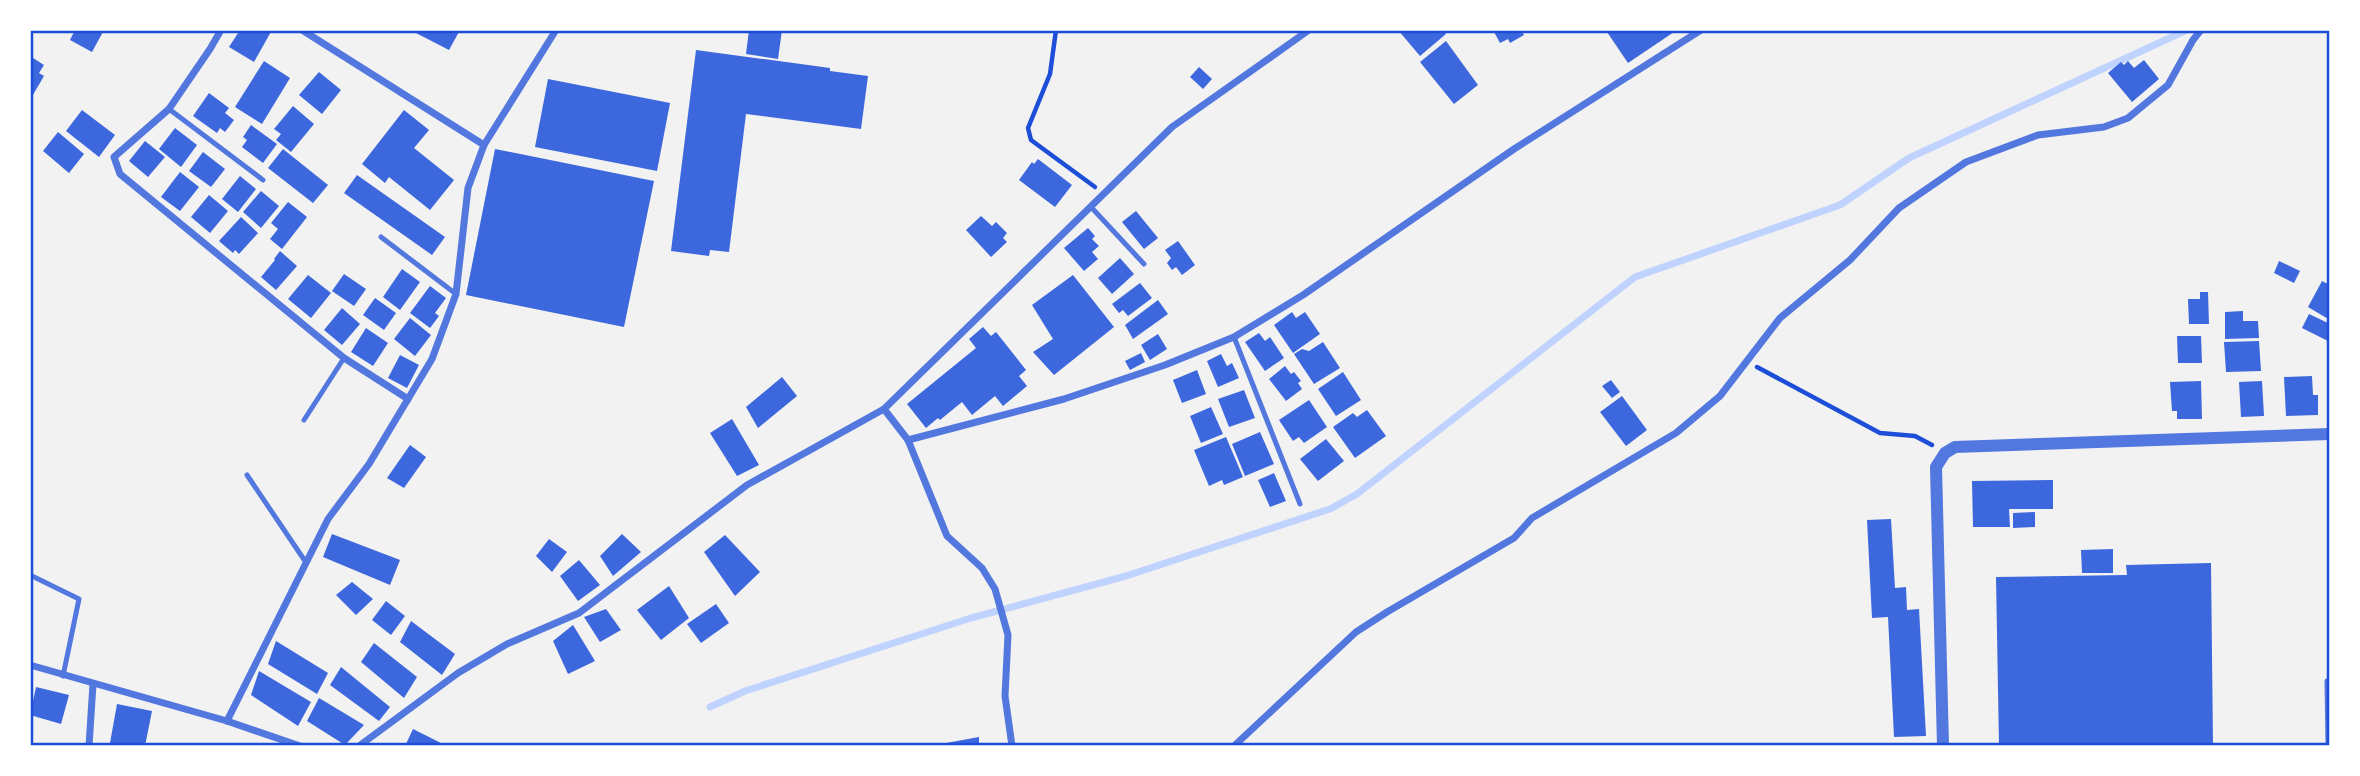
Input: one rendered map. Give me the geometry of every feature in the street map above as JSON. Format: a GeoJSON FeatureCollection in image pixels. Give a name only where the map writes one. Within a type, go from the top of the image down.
{"type":"FeatureCollection","features":[{"type":"Feature","properties":{"kind":"street"},"geometry":{"type":"LineString","coordinates":[[221,30],[169,109],[114,157],[120,174],[344,358],[408,399]]}},
{"type":"Feature","properties":{"kind":"street"},"geometry":{"type":"LineString","coordinates":[[302,30],[484,145]]}},
{"type":"Feature","properties":{"kind":"street"},"geometry":{"type":"LineString","coordinates":[[227,721],[328,519],[369,464],[432,359],[456,293],[468,188],[484,145],[555,30]]}},
{"type":"Feature","properties":{"kind":"street"},"geometry":{"type":"LineString","coordinates":[[359,746],[458,673],[508,644],[579,613],[747,485],[884,409],[1172,127],[1309,30]]}},
{"type":"Feature","properties":{"kind":"street"},"geometry":{"type":"LineString","coordinates":[[908,440],[1064,399],[1165,365],[1234,337],[1303,295],[1514,149],[1702,30]]}},
{"type":"Feature","properties":{"kind":"street"},"geometry":{"type":"LineString","coordinates":[[1234,746],[1356,632],[1387,611],[1514,538],[1532,518],[1676,433],[1720,396],[1780,318],[1850,260],[1899,208],[1966,162],[2038,135],[2104,127],[2128,118],[2168,85],[2201,30]]}},
{"type":"Feature","properties":{"kind":"street"},"geometry":{"type":"LineString","coordinates":[[884,409],[908,440],[947,536],[982,568],[995,589],[1008,635],[1005,696],[1012,746]]}},
{"type":"Feature","properties":{"kind":"street"},"geometry":{"type":"LineString","coordinates":[[1943,746],[1936,467],[1945,453],[1955,447],[2330,434]]}},
{"type":"Feature","properties":{"kind":"street"},"geometry":{"type":"LineString","coordinates":[[30,665],[227,721],[300,746]]}},
{"type":"Feature","properties":{"kind":"street"},"geometry":{"type":"LineString","coordinates":[[89,746],[93,684]]}},
{"type":"Feature","properties":{"kind":"lane"},"geometry":{"type":"LineString","coordinates":[[169,109],[263,180]]}},
{"type":"Feature","properties":{"kind":"lane"},"geometry":{"type":"LineString","coordinates":[[1091,206],[1144,264]]}},
{"type":"Feature","properties":{"kind":"lane"},"geometry":{"type":"LineString","coordinates":[[381,236],[456,293]]}},
{"type":"Feature","properties":{"kind":"lane"},"geometry":{"type":"LineString","coordinates":[[1234,337],[1300,504]]}},
{"type":"Feature","properties":{"kind":"lane"},"geometry":{"type":"LineString","coordinates":[[304,420],[344,358]]}},
{"type":"Feature","properties":{"kind":"lane"},"geometry":{"type":"LineString","coordinates":[[247,475],[305,561]]}},
{"type":"Feature","properties":{"kind":"lane"},"geometry":{"type":"LineString","coordinates":[[30,575],[79,599],[64,676]]}},
{"type":"Feature","properties":{"kind":"lane"},"geometry":{"type":"LineString","coordinates":[[2328,746],[2330,681]]}},
{"type":"Feature","properties":{"kind":"path"},"geometry":{"type":"LineString","coordinates":[[1056,30],[1050,74],[1028,128],[1031,140],[1104,194]]}},
{"type":"Feature","properties":{"kind":"path"},"geometry":{"type":"LineString","coordinates":[[1748,362],[1880,433],[1915,436],[1945,453]]}},
{"type":"Feature","properties":{"kind":"building"},"geometry":{"type":"Polygon","coordinates":[[[75,30],[104,30],[92,52],[70,40],[75,30]]]}},
{"type":"Feature","properties":{"kind":"building"},"geometry":{"type":"Polygon","coordinates":[[[240,30],[272,30],[254,62],[229,47],[240,30]]]}},
{"type":"Feature","properties":{"kind":"building"},"geometry":{"type":"Polygon","coordinates":[[[460,30],[449,50],[414,32],[460,30]]]}},
{"type":"Feature","properties":{"kind":"building"},"geometry":{"type":"Polygon","coordinates":[[[749,30],[782,30],[778,59],[746,54],[749,30]]]}},
{"type":"Feature","properties":{"kind":"building"},"geometry":{"type":"Polygon","coordinates":[[[1398,30],[1442,30],[1446,34],[1420,56],[1398,30]]]}},
{"type":"Feature","properties":{"kind":"building"},"geometry":{"type":"Polygon","coordinates":[[[1493,30],[1521,30],[1524,35],[1510,43],[1508,39],[1500,43],[1493,30]]]}},
{"type":"Feature","properties":{"kind":"building"},"geometry":{"type":"Polygon","coordinates":[[[1677,30],[1628,63],[1607,32],[1677,30]]]}},
{"type":"Feature","properties":{"kind":"building"},"geometry":{"type":"Polygon","coordinates":[[[1446,41],[1478,85],[1454,104],[1420,62],[1446,41]]]}},
{"type":"Feature","properties":{"kind":"building"},"geometry":{"type":"Polygon","coordinates":[[[696,50],[830,68],[830,71],[868,76],[861,129],[746,114],[729,252],[710,250],[709,256],[671,251],[696,50]]]}},
{"type":"Feature","properties":{"kind":"building"},"geometry":{"type":"Polygon","coordinates":[[[30,56],[44,65],[39,73],[44,76],[30,100],[30,56]]]}},
{"type":"Feature","properties":{"kind":"building"},"geometry":{"type":"Polygon","coordinates":[[[2144,60],[2159,79],[2132,102],[2108,73],[2121,62],[2124,65],[2128,61],[2134,68],[2144,60]]]}},
{"type":"Feature","properties":{"kind":"building"},"geometry":{"type":"Polygon","coordinates":[[[264,61],[290,78],[262,124],[235,107],[264,61]]]}},
{"type":"Feature","properties":{"kind":"building"},"geometry":{"type":"Polygon","coordinates":[[[1199,67],[1212,79],[1203,89],[1190,77],[1199,67]]]}},
{"type":"Feature","properties":{"kind":"building"},"geometry":{"type":"Polygon","coordinates":[[[319,72],[341,90],[322,114],[299,95],[319,72]]]}},
{"type":"Feature","properties":{"kind":"building"},"geometry":{"type":"Polygon","coordinates":[[[548,79],[670,103],[657,171],[535,147],[548,79]]]}},
{"type":"Feature","properties":{"kind":"building"},"geometry":{"type":"Polygon","coordinates":[[[209,93],[229,108],[225,113],[234,120],[225,132],[220,128],[217,133],[193,116],[209,93]]]}},
{"type":"Feature","properties":{"kind":"building"},"geometry":{"type":"Polygon","coordinates":[[[293,106],[314,124],[291,152],[276,140],[281,134],[274,129],[293,106]]]}},
{"type":"Feature","properties":{"kind":"building"},"geometry":{"type":"Polygon","coordinates":[[[82,110],[115,135],[99,157],[66,131],[82,110]]]}},
{"type":"Feature","properties":{"kind":"building"},"geometry":{"type":"Polygon","coordinates":[[[404,110],[429,130],[414,148],[454,180],[430,210],[389,177],[385,183],[362,164],[404,110]]]}},
{"type":"Feature","properties":{"kind":"building"},"geometry":{"type":"Polygon","coordinates":[[[251,125],[277,144],[263,163],[242,147],[247,140],[243,137],[251,125]]]}},
{"type":"Feature","properties":{"kind":"building"},"geometry":{"type":"Polygon","coordinates":[[[175,128],[197,145],[181,167],[159,149],[175,128]]]}},
{"type":"Feature","properties":{"kind":"building"},"geometry":{"type":"Polygon","coordinates":[[[58,132],[84,154],[69,173],[43,151],[58,132]]]}},
{"type":"Feature","properties":{"kind":"building"},"geometry":{"type":"Polygon","coordinates":[[[145,141],[165,157],[148,177],[129,161],[145,141]]]}},
{"type":"Feature","properties":{"kind":"building"},"geometry":{"type":"Polygon","coordinates":[[[283,149],[328,185],[313,203],[268,168],[283,149]]]}},
{"type":"Feature","properties":{"kind":"building"},"geometry":{"type":"Polygon","coordinates":[[[495,149],[654,181],[624,327],[466,295],[495,149]]]}},
{"type":"Feature","properties":{"kind":"building"},"geometry":{"type":"Polygon","coordinates":[[[203,152],[225,169],[211,187],[189,171],[203,152]]]}},
{"type":"Feature","properties":{"kind":"building"},"geometry":{"type":"Polygon","coordinates":[[[1038,159],[1072,185],[1055,207],[1019,180],[1032,162],[1034,164],[1038,159]]]}},
{"type":"Feature","properties":{"kind":"building"},"geometry":{"type":"Polygon","coordinates":[[[180,172],[199,187],[180,211],[161,197],[180,172]]]}},
{"type":"Feature","properties":{"kind":"building"},"geometry":{"type":"Polygon","coordinates":[[[357,175],[445,237],[432,255],[344,193],[357,175]]]}},
{"type":"Feature","properties":{"kind":"building"},"geometry":{"type":"Polygon","coordinates":[[[240,176],[256,189],[238,212],[222,199],[240,176]]]}},
{"type":"Feature","properties":{"kind":"building"},"geometry":{"type":"Polygon","coordinates":[[[261,191],[279,206],[261,228],[243,212],[261,191]]]}},
{"type":"Feature","properties":{"kind":"building"},"geometry":{"type":"Polygon","coordinates":[[[209,195],[228,211],[210,233],[191,217],[209,195]]]}},
{"type":"Feature","properties":{"kind":"building"},"geometry":{"type":"Polygon","coordinates":[[[288,202],[307,217],[282,249],[270,239],[278,229],[271,223],[288,202]]]}},
{"type":"Feature","properties":{"kind":"building"},"geometry":{"type":"Polygon","coordinates":[[[1136,211],[1158,238],[1144,249],[1122,222],[1136,211]]]}},
{"type":"Feature","properties":{"kind":"building"},"geometry":{"type":"Polygon","coordinates":[[[981,216],[992,226],[996,222],[1007,233],[1003,238],[1007,242],[991,257],[966,230],[981,216]]]}},
{"type":"Feature","properties":{"kind":"building"},"geometry":{"type":"Polygon","coordinates":[[[241,217],[258,233],[239,254],[235,250],[233,253],[219,241],[241,217]]]}},
{"type":"Feature","properties":{"kind":"building"},"geometry":{"type":"Polygon","coordinates":[[[1088,228],[1095,236],[1092,239],[1099,246],[1092,252],[1098,259],[1084,271],[1064,248],[1088,228]]]}},
{"type":"Feature","properties":{"kind":"building"},"geometry":{"type":"Polygon","coordinates":[[[1178,241],[1195,265],[1182,275],[1176,267],[1172,270],[1167,263],[1171,258],[1165,250],[1178,241]]]}},
{"type":"Feature","properties":{"kind":"building"},"geometry":{"type":"Polygon","coordinates":[[[280,251],[297,266],[276,290],[261,277],[280,251]]]}},
{"type":"Feature","properties":{"kind":"building"},"geometry":{"type":"Polygon","coordinates":[[[1120,258],[1134,274],[1112,294],[1098,278],[1120,258]]]}},
{"type":"Feature","properties":{"kind":"building"},"geometry":{"type":"Polygon","coordinates":[[[2279,261],[2300,271],[2294,283],[2274,273],[2279,261]]]}},
{"type":"Feature","properties":{"kind":"building"},"geometry":{"type":"Polygon","coordinates":[[[402,269],[420,282],[400,310],[383,297],[402,269]]]}},
{"type":"Feature","properties":{"kind":"building"},"geometry":{"type":"Polygon","coordinates":[[[344,274],[366,289],[354,306],[332,291],[344,274]]]}},
{"type":"Feature","properties":{"kind":"building"},"geometry":{"type":"Polygon","coordinates":[[[308,275],[331,293],[311,318],[288,299],[308,275]]]}},
{"type":"Feature","properties":{"kind":"building"},"geometry":{"type":"Polygon","coordinates":[[[1073,275],[1114,327],[1054,375],[1033,352],[1053,339],[1032,305],[1073,275]]]}},
{"type":"Feature","properties":{"kind":"building"},"geometry":{"type":"Polygon","coordinates":[[[2322,281],[2330,285],[2330,320],[2308,307],[2322,281]]]}},
{"type":"Feature","properties":{"kind":"building"},"geometry":{"type":"Polygon","coordinates":[[[1140,283],[1152,298],[1128,316],[1123,310],[1119,313],[1112,304],[1140,283]]]}},
{"type":"Feature","properties":{"kind":"building"},"geometry":{"type":"Polygon","coordinates":[[[430,286],[446,298],[435,313],[439,316],[430,328],[410,313],[430,286]]]}},
{"type":"Feature","properties":{"kind":"building"},"geometry":{"type":"Polygon","coordinates":[[[2200,292],[2208,292],[2209,324],[2189,324],[2188,299],[2200,299],[2200,292]]]}},
{"type":"Feature","properties":{"kind":"building"},"geometry":{"type":"Polygon","coordinates":[[[375,298],[396,313],[384,330],[363,315],[375,298]]]}},
{"type":"Feature","properties":{"kind":"building"},"geometry":{"type":"Polygon","coordinates":[[[1158,300],[1168,314],[1133,339],[1125,325],[1158,300]]]}},
{"type":"Feature","properties":{"kind":"building"},"geometry":{"type":"Polygon","coordinates":[[[342,308],[360,324],[342,345],[324,330],[342,308]]]}},
{"type":"Feature","properties":{"kind":"building"},"geometry":{"type":"Polygon","coordinates":[[[2243,311],[2243,321],[2258,321],[2259,338],[2225,339],[2225,312],[2243,311]]]}},
{"type":"Feature","properties":{"kind":"building"},"geometry":{"type":"Polygon","coordinates":[[[1292,312],[1296,318],[1305,312],[1320,334],[1293,353],[1274,325],[1292,312]]]}},
{"type":"Feature","properties":{"kind":"building"},"geometry":{"type":"Polygon","coordinates":[[[2309,314],[2330,324],[2330,342],[2302,328],[2309,314]]]}},
{"type":"Feature","properties":{"kind":"building"},"geometry":{"type":"Polygon","coordinates":[[[410,318],[431,335],[415,356],[394,339],[410,318]]]}},
{"type":"Feature","properties":{"kind":"building"},"geometry":{"type":"Polygon","coordinates":[[[983,327],[991,336],[996,332],[1026,370],[1019,376],[1027,386],[1003,406],[995,396],[972,415],[962,402],[926,428],[907,404],[976,348],[969,339],[983,327]]]}},
{"type":"Feature","properties":{"kind":"building"},"geometry":{"type":"Polygon","coordinates":[[[366,328],[388,343],[373,366],[351,352],[366,328]]]}},
{"type":"Feature","properties":{"kind":"building"},"geometry":{"type":"Polygon","coordinates":[[[1259,333],[1265,341],[1270,337],[1284,358],[1265,371],[1245,342],[1259,333]]]}},
{"type":"Feature","properties":{"kind":"building"},"geometry":{"type":"Polygon","coordinates":[[[1158,334],[1167,349],[1150,360],[1141,345],[1158,334]]]}},
{"type":"Feature","properties":{"kind":"building"},"geometry":{"type":"Polygon","coordinates":[[[2177,336],[2201,336],[2202,363],[2178,363],[2177,336]]]}},
{"type":"Feature","properties":{"kind":"building"},"geometry":{"type":"Polygon","coordinates":[[[2259,341],[2261,371],[2226,372],[2224,342],[2259,341]]]}},
{"type":"Feature","properties":{"kind":"building"},"geometry":{"type":"Polygon","coordinates":[[[1323,342],[1340,368],[1314,384],[1294,354],[1302,349],[1309,351],[1323,342]]]}},
{"type":"Feature","properties":{"kind":"building"},"geometry":{"type":"Polygon","coordinates":[[[1141,353],[1145,362],[1130,370],[1125,361],[1141,353]]]}},
{"type":"Feature","properties":{"kind":"building"},"geometry":{"type":"Polygon","coordinates":[[[1221,354],[1227,366],[1232,363],[1239,378],[1218,387],[1207,361],[1221,354]]]}},
{"type":"Feature","properties":{"kind":"building"},"geometry":{"type":"Polygon","coordinates":[[[400,355],[419,365],[407,388],[388,378],[400,355]]]}},
{"type":"Feature","properties":{"kind":"building"},"geometry":{"type":"Polygon","coordinates":[[[1285,366],[1301,381],[1298,383],[1302,389],[1286,401],[1269,379],[1285,366]]]}},
{"type":"Feature","properties":{"kind":"building"},"geometry":{"type":"Polygon","coordinates":[[[1197,370],[1206,394],[1182,403],[1173,380],[1197,370]]]}},
{"type":"Feature","properties":{"kind":"building"},"geometry":{"type":"Polygon","coordinates":[[[1343,372],[1361,400],[1336,416],[1318,389],[1343,372]]]}},
{"type":"Feature","properties":{"kind":"building"},"geometry":{"type":"Polygon","coordinates":[[[2312,376],[2313,395],[2318,395],[2318,415],[2286,416],[2284,377],[2312,376]]]}},
{"type":"Feature","properties":{"kind":"building"},"geometry":{"type":"Polygon","coordinates":[[[782,377],[797,396],[758,428],[746,407],[782,377]]]}},
{"type":"Feature","properties":{"kind":"building"},"geometry":{"type":"Polygon","coordinates":[[[1611,380],[1620,392],[1612,398],[1602,386],[1611,380]]]}},
{"type":"Feature","properties":{"kind":"building"},"geometry":{"type":"Polygon","coordinates":[[[2201,381],[2202,419],[2177,419],[2177,411],[2172,411],[2170,382],[2201,381]]]}},
{"type":"Feature","properties":{"kind":"building"},"geometry":{"type":"Polygon","coordinates":[[[2262,381],[2264,416],[2241,417],[2239,382],[2262,381]]]}},
{"type":"Feature","properties":{"kind":"building"},"geometry":{"type":"Polygon","coordinates":[[[1244,390],[1255,418],[1229,427],[1218,399],[1244,390]]]}},
{"type":"Feature","properties":{"kind":"building"},"geometry":{"type":"Polygon","coordinates":[[[1622,396],[1647,430],[1626,446],[1600,412],[1622,396]]]}},
{"type":"Feature","properties":{"kind":"building"},"geometry":{"type":"Polygon","coordinates":[[[1309,400],[1327,427],[1304,443],[1299,437],[1293,441],[1279,420],[1309,400]]]}},
{"type":"Feature","properties":{"kind":"building"},"geometry":{"type":"Polygon","coordinates":[[[1211,407],[1223,434],[1201,443],[1190,416],[1211,407]]]}},
{"type":"Feature","properties":{"kind":"building"},"geometry":{"type":"Polygon","coordinates":[[[1367,410],[1386,436],[1355,458],[1333,427],[1353,413],[1357,417],[1367,410]]]}},
{"type":"Feature","properties":{"kind":"building"},"geometry":{"type":"Polygon","coordinates":[[[732,419],[759,465],[737,476],[710,433],[732,419]]]}},
{"type":"Feature","properties":{"kind":"building"},"geometry":{"type":"Polygon","coordinates":[[[1260,432],[1274,464],[1245,476],[1232,444],[1260,432]]]}},
{"type":"Feature","properties":{"kind":"building"},"geometry":{"type":"Polygon","coordinates":[[[1226,437],[1243,477],[1224,485],[1222,480],[1209,486],[1194,450],[1226,437]]]}},
{"type":"Feature","properties":{"kind":"building"},"geometry":{"type":"Polygon","coordinates":[[[1326,439],[1344,461],[1318,481],[1300,459],[1326,439]]]}},
{"type":"Feature","properties":{"kind":"building"},"geometry":{"type":"Polygon","coordinates":[[[410,445],[426,457],[404,488],[387,478],[410,445]]]}},
{"type":"Feature","properties":{"kind":"building"},"geometry":{"type":"Polygon","coordinates":[[[1274,473],[1286,501],[1270,507],[1258,480],[1274,473]]]}},
{"type":"Feature","properties":{"kind":"building"},"geometry":{"type":"Polygon","coordinates":[[[2053,480],[2053,509],[2009,509],[2010,527],[1973,527],[1972,481],[2053,480]]]}},
{"type":"Feature","properties":{"kind":"building"},"geometry":{"type":"Polygon","coordinates":[[[2035,512],[2035,527],[2013,528],[2013,513],[2035,512]]]}},
{"type":"Feature","properties":{"kind":"building"},"geometry":{"type":"Polygon","coordinates":[[[1891,519],[1895,588],[1906,587],[1907,610],[1919,609],[1926,736],[1894,737],[1888,617],[1872,618],[1867,520],[1891,519]]]}},
{"type":"Feature","properties":{"kind":"building"},"geometry":{"type":"Polygon","coordinates":[[[332,534],[400,560],[390,585],[323,557],[332,534]]]}},
{"type":"Feature","properties":{"kind":"building"},"geometry":{"type":"Polygon","coordinates":[[[622,534],[641,552],[613,576],[600,556],[622,534]]]}},
{"type":"Feature","properties":{"kind":"building"},"geometry":{"type":"Polygon","coordinates":[[[725,535],[760,572],[735,596],[704,552],[725,535]]]}},
{"type":"Feature","properties":{"kind":"building"},"geometry":{"type":"Polygon","coordinates":[[[549,539],[567,552],[552,572],[536,556],[549,539]]]}},
{"type":"Feature","properties":{"kind":"building"},"geometry":{"type":"Polygon","coordinates":[[[2113,549],[2113,573],[2082,573],[2081,550],[2113,549]]]}},
{"type":"Feature","properties":{"kind":"building"},"geometry":{"type":"Polygon","coordinates":[[[579,560],[600,585],[578,601],[560,576],[579,560]]]}},
{"type":"Feature","properties":{"kind":"building"},"geometry":{"type":"Polygon","coordinates":[[[2211,563],[2213,746],[1999,746],[1996,577],[2127,575],[2126,565],[2211,563]]]}},
{"type":"Feature","properties":{"kind":"building"},"geometry":{"type":"Polygon","coordinates":[[[352,582],[373,599],[356,615],[336,595],[352,582]]]}},
{"type":"Feature","properties":{"kind":"building"},"geometry":{"type":"Polygon","coordinates":[[[669,586],[689,618],[661,640],[637,610],[669,586]]]}},
{"type":"Feature","properties":{"kind":"building"},"geometry":{"type":"Polygon","coordinates":[[[386,601],[405,616],[391,635],[372,620],[386,601]]]}},
{"type":"Feature","properties":{"kind":"building"},"geometry":{"type":"Polygon","coordinates":[[[716,604],[729,623],[701,643],[687,624],[716,604]]]}},
{"type":"Feature","properties":{"kind":"building"},"geometry":{"type":"Polygon","coordinates":[[[606,609],[621,630],[600,642],[584,617],[606,609]]]}},
{"type":"Feature","properties":{"kind":"building"},"geometry":{"type":"Polygon","coordinates":[[[411,621],[455,654],[442,675],[400,642],[411,621]]]}},
{"type":"Feature","properties":{"kind":"building"},"geometry":{"type":"Polygon","coordinates":[[[573,625],[595,661],[568,674],[553,641],[573,625]]]}},
{"type":"Feature","properties":{"kind":"building"},"geometry":{"type":"Polygon","coordinates":[[[276,641],[328,673],[317,694],[268,664],[276,641]]]}},
{"type":"Feature","properties":{"kind":"building"},"geometry":{"type":"Polygon","coordinates":[[[374,643],[417,677],[404,698],[361,662],[374,643]]]}},
{"type":"Feature","properties":{"kind":"building"},"geometry":{"type":"Polygon","coordinates":[[[341,667],[390,707],[379,721],[330,685],[341,667]]]}},
{"type":"Feature","properties":{"kind":"building"},"geometry":{"type":"Polygon","coordinates":[[[259,671],[311,702],[298,726],[251,695],[259,671]]]}},
{"type":"Feature","properties":{"kind":"building"},"geometry":{"type":"Polygon","coordinates":[[[36,687],[69,695],[61,724],[30,715],[36,687]]]}},
{"type":"Feature","properties":{"kind":"building"},"geometry":{"type":"Polygon","coordinates":[[[319,698],[364,725],[345,745],[307,721],[319,698]]]}},
{"type":"Feature","properties":{"kind":"building"},"geometry":{"type":"Polygon","coordinates":[[[117,704],[152,711],[145,746],[110,743],[117,704]]]}},
{"type":"Feature","properties":{"kind":"building"},"geometry":{"type":"Polygon","coordinates":[[[413,729],[443,744],[442,746],[405,746],[413,729]]]}},
{"type":"Feature","properties":{"kind":"building"},"geometry":{"type":"Polygon","coordinates":[[[979,737],[979,746],[935,746],[935,745],[979,737]]]}},
{"type":"Feature","properties":{"kind":"waterway"},"geometry":{"type":"LineString","coordinates":[[710,707],[745,691],[971,618],[1126,576],[1330,509],[1357,494],[1635,277],[1840,205],[1909,158],[2187,30]]}}]}
